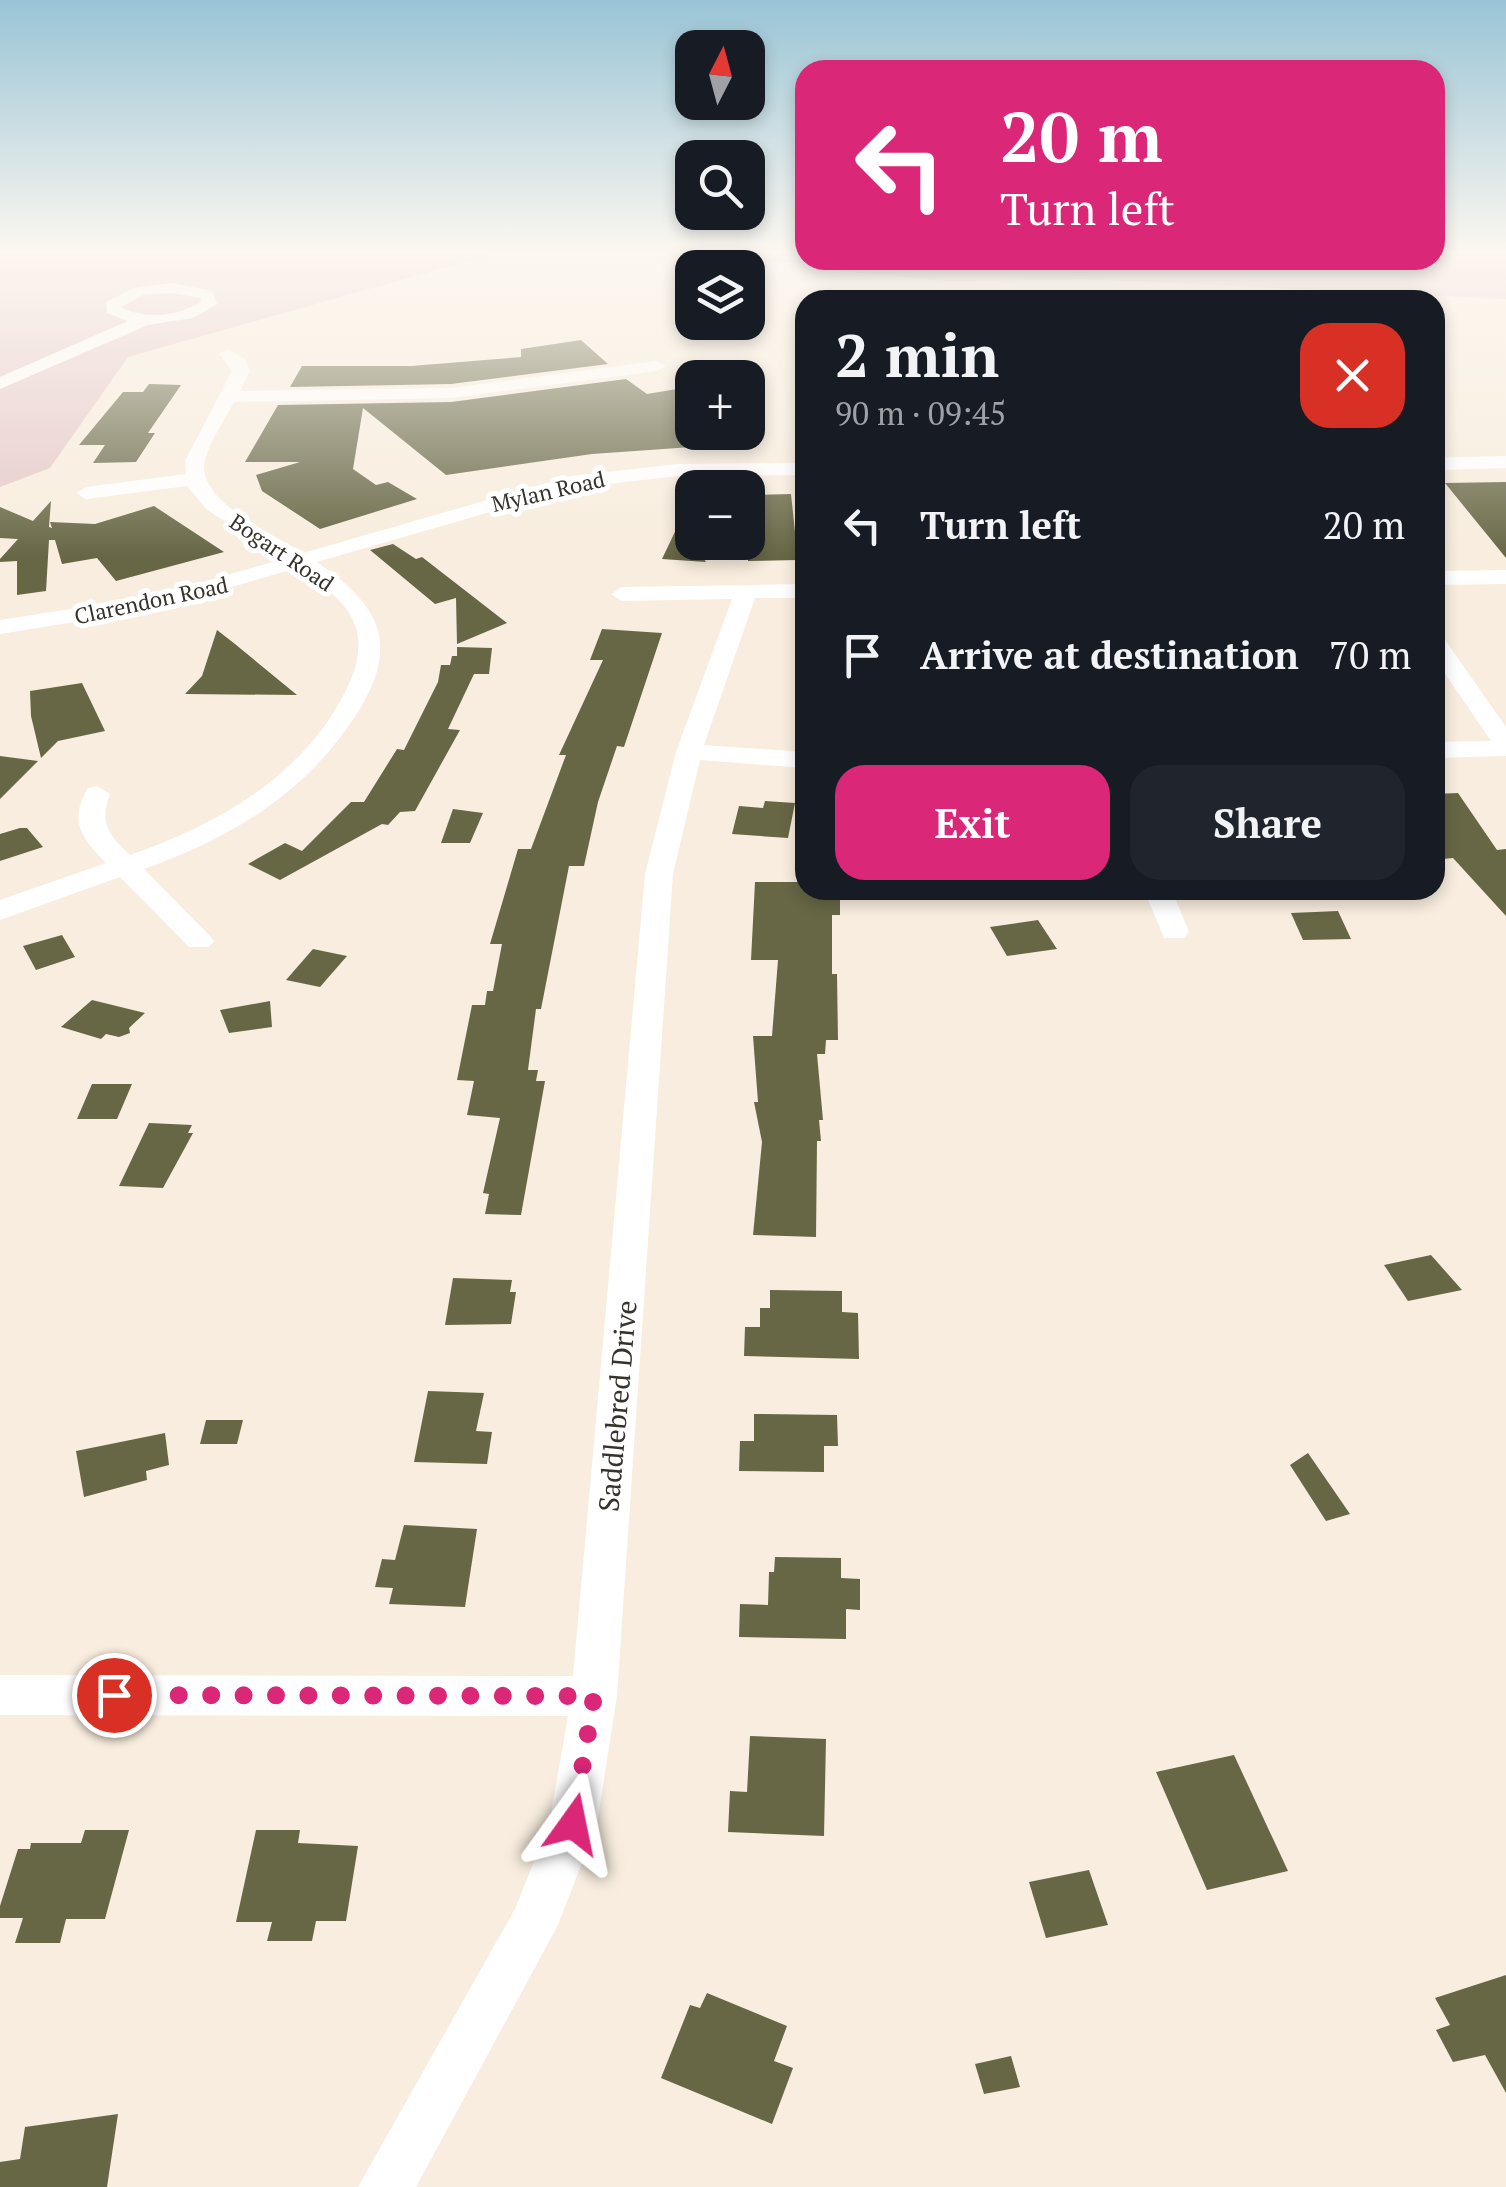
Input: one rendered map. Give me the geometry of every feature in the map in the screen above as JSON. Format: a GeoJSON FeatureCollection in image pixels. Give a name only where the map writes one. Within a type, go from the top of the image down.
{"type":"FeatureCollection","features":[{"type":"Feature","properties":{"kind":"street"},"geometry":{"type":"LineString","coordinates":[[0,384],[68,354]]}},
{"type":"Feature","properties":{"kind":"street"},"geometry":{"type":"LineString","coordinates":[[86,493],[195,479],[194,461],[242,366],[228,354]]}},
{"type":"Feature","properties":{"kind":"street"},"geometry":{"type":"LineString","coordinates":[[228,397],[451,393],[657,366]]}},
{"type":"Feature","properties":{"kind":"street"},"geometry":{"type":"LineString","coordinates":[[1445,464],[1506,462]]}},
{"type":"Feature","properties":{"kind":"street","name":"Mylan Road"},"geometry":{"type":"LineString","coordinates":[[300,562],[571,482],[663,471],[795,470]]}},
{"type":"Feature","properties":{"kind":"street","name":"Bogart Road"},"geometry":{"type":"LineString","coordinates":[[0,911],[58,885],[125,867],[206,836],[252,808],[302,772],[341,722],[371,666],[371,642],[359,612],[346,596],[213,504],[195,479]]}},
{"type":"Feature","properties":{"kind":"street","name":"Clarendon Road"},"geometry":{"type":"LineString","coordinates":[[0,627],[156,602],[300,562]]}},
{"type":"Feature","properties":{"kind":"street"},"geometry":{"type":"LineString","coordinates":[[1445,578],[1506,578]]}},
{"type":"Feature","properties":{"kind":"street"},"geometry":{"type":"LineString","coordinates":[[622,594],[795,591]]}},
{"type":"Feature","properties":{"kind":"street","name":"Saddlebred Drive"},"geometry":{"type":"LineString","coordinates":[[386,2187],[533,1926],[573,1824],[594,1696],[660,874],[690,752],[746,592]]}},
{"type":"Feature","properties":{"kind":"street"},"geometry":{"type":"LineString","coordinates":[[1445,657],[1506,747]]}},
{"type":"Feature","properties":{"kind":"street"},"geometry":{"type":"LineString","coordinates":[[1445,750],[1506,747]]}},
{"type":"Feature","properties":{"kind":"street"},"geometry":{"type":"LineString","coordinates":[[690,752],[795,759]]}},
{"type":"Feature","properties":{"kind":"street"},"geometry":{"type":"LineString","coordinates":[[98,794],[89,825],[94,836],[199,940]]}},
{"type":"Feature","properties":{"kind":"street"},"geometry":{"type":"LineString","coordinates":[[1162,900],[1174,932]]}},
{"type":"Feature","properties":{"kind":"street"},"geometry":{"type":"LineString","coordinates":[[0,1695],[594,1696]]}},
{"type":"Feature","properties":{"kind":"shaded area"},"geometry":{"type":"Polygon","coordinates":[[[0,354],[138,354],[128,357],[50,468],[0,487],[0,354]]]}},
{"type":"Feature","properties":{"kind":"building"},"geometry":{"type":"Polygon","coordinates":[[[597,354],[608,364],[451,384],[290,387],[302,366],[411,366],[597,354]]]}},
{"type":"Feature","properties":{"kind":"building"},"geometry":{"type":"Polygon","coordinates":[[[626,379],[647,394],[675,389],[675,448],[592,454],[446,475],[363,408],[353,469],[376,485],[388,482],[417,499],[320,529],[262,491],[256,475],[300,462],[245,462],[278,405],[451,402],[626,379]]]}},
{"type":"Feature","properties":{"kind":"building"},"geometry":{"type":"Polygon","coordinates":[[[149,384],[181,385],[148,433],[155,433],[136,462],[93,463],[105,445],[79,445],[123,392],[143,392],[149,384]]]}},
{"type":"Feature","properties":{"kind":"building"},"geometry":{"type":"Polygon","coordinates":[[[1506,482],[1506,558],[1445,483],[1506,482]]]}},
{"type":"Feature","properties":{"kind":"building"},"geometry":{"type":"Polygon","coordinates":[[[791,494],[795,560],[748,561],[765,560],[765,495],[791,494]]]}},
{"type":"Feature","properties":{"kind":"building"},"geometry":{"type":"Polygon","coordinates":[[[51,501],[49,527],[52,528],[50,522],[95,524],[154,506],[224,552],[116,581],[97,558],[62,564],[55,540],[49,540],[46,591],[17,595],[17,561],[0,559],[18,539],[0,538],[0,507],[33,521],[51,501]]]}},
{"type":"Feature","properties":{"kind":"building"},"geometry":{"type":"Polygon","coordinates":[[[675,532],[675,560],[662,559],[675,532]]]}},
{"type":"Feature","properties":{"kind":"building"},"geometry":{"type":"Polygon","coordinates":[[[393,544],[416,559],[422,557],[507,623],[457,644],[456,598],[435,604],[370,550],[393,544]]]}},
{"type":"Feature","properties":{"kind":"building"},"geometry":{"type":"Polygon","coordinates":[[[602,629],[662,633],[624,747],[617,746],[598,802],[584,866],[569,866],[541,1009],[536,1009],[528,1070],[538,1070],[536,1081],[545,1081],[521,1215],[485,1214],[489,1194],[483,1193],[500,1118],[467,1115],[474,1081],[457,1080],[472,1005],[485,1005],[487,991],[493,991],[502,944],[490,944],[518,849],[531,849],[566,755],[559,755],[603,660],[590,660],[602,629]]]}},
{"type":"Feature","properties":{"kind":"building"},"geometry":{"type":"Polygon","coordinates":[[[217,630],[297,695],[185,694],[202,676],[217,630]]]}},
{"type":"Feature","properties":{"kind":"building"},"geometry":{"type":"Polygon","coordinates":[[[457,647],[492,648],[489,674],[474,674],[448,729],[460,730],[415,811],[400,812],[388,825],[382,824],[280,880],[248,864],[285,843],[302,851],[351,802],[364,802],[397,749],[404,750],[438,682],[441,665],[450,665],[452,656],[457,656],[457,647]]]}},
{"type":"Feature","properties":{"kind":"building"},"geometry":{"type":"Polygon","coordinates":[[[82,683],[105,731],[58,741],[41,758],[31,716],[30,691],[82,683]]]}},
{"type":"Feature","properties":{"kind":"building"},"geometry":{"type":"Polygon","coordinates":[[[0,756],[38,761],[0,799],[0,756]]]}},
{"type":"Feature","properties":{"kind":"building"},"geometry":{"type":"Polygon","coordinates":[[[1458,793],[1497,850],[1506,849],[1506,916],[1453,858],[1445,859],[1445,794],[1458,793]]]}},
{"type":"Feature","properties":{"kind":"building"},"geometry":{"type":"Polygon","coordinates":[[[765,801],[795,803],[788,838],[732,834],[739,806],[763,808],[765,801]]]}},
{"type":"Feature","properties":{"kind":"building"},"geometry":{"type":"Polygon","coordinates":[[[453,809],[483,813],[470,843],[441,843],[453,809]]]}},
{"type":"Feature","properties":{"kind":"building"},"geometry":{"type":"Polygon","coordinates":[[[27,828],[43,847],[0,861],[0,834],[27,828]]]}},
{"type":"Feature","properties":{"kind":"building"},"geometry":{"type":"Polygon","coordinates":[[[755,882],[795,882],[795,900],[840,900],[840,915],[832,915],[838,1040],[826,1040],[825,1054],[817,1054],[823,1120],[819,1120],[821,1141],[817,1141],[816,1237],[753,1235],[762,1142],[754,1102],[758,1102],[753,1036],[772,1036],[778,960],[751,960],[755,882]]]}},
{"type":"Feature","properties":{"kind":"building"},"geometry":{"type":"Polygon","coordinates":[[[1338,911],[1351,939],[1303,940],[1291,913],[1338,911]]]}},
{"type":"Feature","properties":{"kind":"building"},"geometry":{"type":"Polygon","coordinates":[[[1038,920],[1057,949],[1007,956],[990,927],[1038,920]]]}},
{"type":"Feature","properties":{"kind":"building"},"geometry":{"type":"Polygon","coordinates":[[[62,935],[75,957],[36,970],[23,946],[62,935]]]}},
{"type":"Feature","properties":{"kind":"building"},"geometry":{"type":"Polygon","coordinates":[[[313,949],[347,956],[320,987],[286,980],[313,949]]]}},
{"type":"Feature","properties":{"kind":"building"},"geometry":{"type":"Polygon","coordinates":[[[92,1000],[145,1013],[129,1028],[130,1033],[119,1037],[106,1034],[101,1039],[61,1027],[92,1000]]]}},
{"type":"Feature","properties":{"kind":"building"},"geometry":{"type":"Polygon","coordinates":[[[270,1001],[272,1027],[229,1033],[220,1010],[270,1001]]]}},
{"type":"Feature","properties":{"kind":"building"},"geometry":{"type":"Polygon","coordinates":[[[92,1084],[132,1084],[117,1119],[77,1119],[92,1084]]]}},
{"type":"Feature","properties":{"kind":"building"},"geometry":{"type":"Polygon","coordinates":[[[149,1123],[192,1125],[188,1133],[193,1133],[163,1188],[119,1186],[149,1123]]]}},
{"type":"Feature","properties":{"kind":"building"},"geometry":{"type":"Polygon","coordinates":[[[1431,1255],[1462,1290],[1408,1301],[1384,1265],[1431,1255]]]}},
{"type":"Feature","properties":{"kind":"building"},"geometry":{"type":"Polygon","coordinates":[[[453,1278],[512,1280],[510,1292],[516,1292],[511,1324],[445,1325],[453,1278]]]}},
{"type":"Feature","properties":{"kind":"building"},"geometry":{"type":"Polygon","coordinates":[[[770,1290],[842,1291],[842,1312],[858,1313],[859,1359],[744,1356],[745,1327],[760,1327],[760,1308],[770,1308],[770,1290]]]}},
{"type":"Feature","properties":{"kind":"building"},"geometry":{"type":"Polygon","coordinates":[[[428,1391],[484,1393],[476,1431],[492,1432],[487,1464],[414,1462],[428,1391]]]}},
{"type":"Feature","properties":{"kind":"building"},"geometry":{"type":"Polygon","coordinates":[[[754,1414],[837,1415],[838,1446],[824,1446],[824,1472],[739,1471],[740,1441],[754,1441],[754,1414]]]}},
{"type":"Feature","properties":{"kind":"building"},"geometry":{"type":"Polygon","coordinates":[[[206,1420],[243,1420],[237,1444],[200,1444],[206,1420]]]}},
{"type":"Feature","properties":{"kind":"building"},"geometry":{"type":"Polygon","coordinates":[[[165,1433],[169,1465],[146,1471],[147,1480],[84,1497],[76,1451],[165,1433]]]}},
{"type":"Feature","properties":{"kind":"building"},"geometry":{"type":"Polygon","coordinates":[[[1308,1453],[1350,1514],[1326,1521],[1290,1465],[1308,1453]]]}},
{"type":"Feature","properties":{"kind":"building"},"geometry":{"type":"Polygon","coordinates":[[[404,1525],[477,1529],[465,1607],[389,1604],[393,1588],[375,1587],[382,1559],[395,1560],[404,1525]]]}},
{"type":"Feature","properties":{"kind":"building"},"geometry":{"type":"Polygon","coordinates":[[[775,1557],[841,1558],[841,1578],[860,1579],[860,1610],[846,1609],[846,1639],[739,1637],[740,1604],[768,1605],[769,1572],[774,1572],[775,1557]]]}},
{"type":"Feature","properties":{"kind":"building"},"geometry":{"type":"Polygon","coordinates":[[[750,1736],[826,1739],[824,1836],[728,1832],[730,1791],[747,1792],[750,1736]]]}},
{"type":"Feature","properties":{"kind":"building"},"geometry":{"type":"Polygon","coordinates":[[[1234,1755],[1288,1871],[1207,1890],[1156,1772],[1234,1755]]]}},
{"type":"Feature","properties":{"kind":"building"},"geometry":{"type":"Polygon","coordinates":[[[85,1830],[129,1830],[105,1919],[66,1919],[60,1943],[15,1943],[23,1918],[0,1918],[0,1906],[18,1849],[30,1849],[31,1843],[81,1843],[85,1830]]]}},
{"type":"Feature","properties":{"kind":"building"},"geometry":{"type":"Polygon","coordinates":[[[256,1830],[300,1830],[298,1843],[358,1846],[346,1921],[316,1921],[312,1941],[267,1941],[272,1922],[236,1922],[256,1830]]]}},
{"type":"Feature","properties":{"kind":"building"},"geometry":{"type":"Polygon","coordinates":[[[1089,1870],[1108,1925],[1046,1938],[1029,1882],[1089,1870]]]}},
{"type":"Feature","properties":{"kind":"building"},"geometry":{"type":"Polygon","coordinates":[[[1506,1975],[1506,2093],[1485,2055],[1453,2062],[1436,2030],[1450,2025],[1435,1998],[1506,1975]]]}},
{"type":"Feature","properties":{"kind":"building"},"geometry":{"type":"Polygon","coordinates":[[[707,1993],[787,2026],[774,2061],[793,2068],[772,2124],[661,2078],[690,2005],[700,2008],[707,1993]]]}},
{"type":"Feature","properties":{"kind":"building"},"geometry":{"type":"Polygon","coordinates":[[[1011,2056],[1020,2087],[984,2094],[975,2064],[1011,2056]]]}},
{"type":"Feature","properties":{"kind":"building"},"geometry":{"type":"Polygon","coordinates":[[[118,2114],[107,2187],[0,2187],[0,2162],[20,2159],[25,2127],[118,2114]]]}},
{"type":"Feature","properties":{"kind":"route"},"geometry":{"type":"LineString","coordinates":[[114,1695],[594,1696],[573,1824]]}}]}
